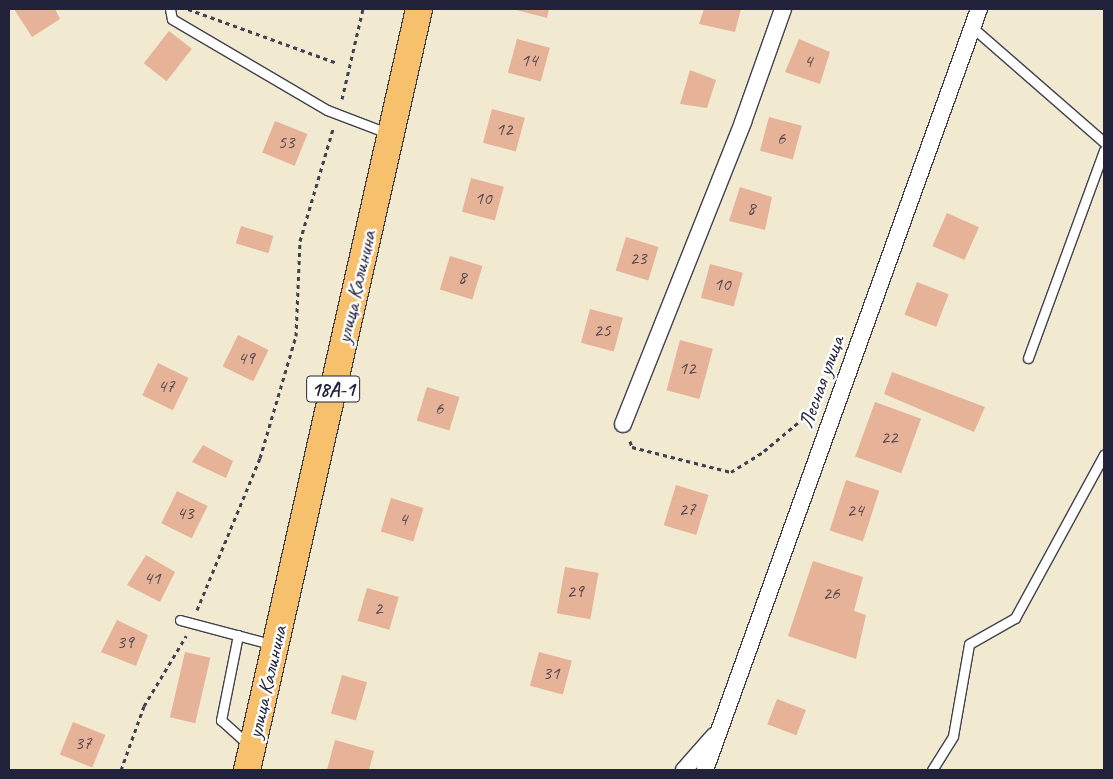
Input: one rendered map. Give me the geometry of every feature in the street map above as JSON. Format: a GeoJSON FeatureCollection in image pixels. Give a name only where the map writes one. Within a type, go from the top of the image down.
{"type":"FeatureCollection","features":[{"type":"Feature","properties":{"kind":"main road","name":"улица Калинина"},"geometry":{"type":"LineString","coordinates":[[250,759],[418,9]]}},
{"type":"Feature","properties":{"kind":"street"},"geometry":{"type":"LineString","coordinates":[[623,424],[744,122],[783,9]]}},
{"type":"Feature","properties":{"kind":"street","name":"Лесная улица"},"geometry":{"type":"LineString","coordinates":[[705,770],[830,417],[979,9]]}},
{"type":"Feature","properties":{"kind":"street"},"geometry":{"type":"LineString","coordinates":[[684,770],[720,730]]}},
{"type":"Feature","properties":{"kind":"lane"},"geometry":{"type":"LineString","coordinates":[[170,9],[172,19],[337,114],[390,134]]}},
{"type":"Feature","properties":{"kind":"lane"},"geometry":{"type":"LineString","coordinates":[[972,27],[1104,142]]}},
{"type":"Feature","properties":{"kind":"lane"},"geometry":{"type":"LineString","coordinates":[[1028,358],[1104,150]]}},
{"type":"Feature","properties":{"kind":"lane"},"geometry":{"type":"LineString","coordinates":[[932,770],[953,736],[969,644],[1015,618],[1104,455]]}},
{"type":"Feature","properties":{"kind":"lane"},"geometry":{"type":"LineString","coordinates":[[180,620],[275,646]]}},
{"type":"Feature","properties":{"kind":"lane"},"geometry":{"type":"LineString","coordinates":[[238,635],[221,720],[250,759]]}},
{"type":"Feature","properties":{"kind":"path"},"geometry":{"type":"LineString","coordinates":[[188,9],[337,62]]}},
{"type":"Feature","properties":{"kind":"path"},"geometry":{"type":"LineString","coordinates":[[121,770],[144,706],[181,647],[260,458],[296,336],[300,241],[337,114],[363,9]]}},
{"type":"Feature","properties":{"kind":"path"},"geometry":{"type":"LineString","coordinates":[[623,424],[632,447],[731,472],[764,451],[800,421],[830,417]]}},
{"type":"Feature","properties":{"kind":"building"},"geometry":{"type":"Polygon","coordinates":[[[14,9],[55,9],[60,19],[32,37],[14,9]]]}},
{"type":"Feature","properties":{"kind":"building"},"geometry":{"type":"Polygon","coordinates":[[[513,9],[549,9],[547,18],[513,9]]]}},
{"type":"Feature","properties":{"kind":"building"},"geometry":{"type":"Polygon","coordinates":[[[704,9],[741,9],[735,32],[699,24],[704,9]]]}},
{"type":"Feature","properties":{"kind":"building"},"geometry":{"type":"Polygon","coordinates":[[[169,31],[192,49],[167,81],[144,63],[169,31]]]}},
{"type":"Feature","properties":{"kind":"building"},"geometry":{"type":"Polygon","coordinates":[[[517,39],[550,48],[541,82],[508,73],[517,39]]]}},
{"type":"Feature","properties":{"kind":"building"},"geometry":{"type":"Polygon","coordinates":[[[799,39],[830,52],[820,84],[785,72],[799,39]]]}},
{"type":"Feature","properties":{"kind":"building"},"geometry":{"type":"Polygon","coordinates":[[[690,70],[716,80],[707,108],[680,104],[690,70]]]}},
{"type":"Feature","properties":{"kind":"building"},"geometry":{"type":"Polygon","coordinates":[[[492,109],[525,118],[516,152],[483,143],[492,109]]]}},
{"type":"Feature","properties":{"kind":"building"},"geometry":{"type":"Polygon","coordinates":[[[769,117],[802,126],[793,160],[760,151],[769,117]]]}},
{"type":"Feature","properties":{"kind":"building"},"geometry":{"type":"Polygon","coordinates":[[[275,121],[307,134],[295,166],[262,153],[275,121]]]}},
{"type":"Feature","properties":{"kind":"building"},"geometry":{"type":"Polygon","coordinates":[[[471,178],[504,187],[495,221],[462,212],[471,178]]]}},
{"type":"Feature","properties":{"kind":"building"},"geometry":{"type":"Polygon","coordinates":[[[740,187],[772,197],[765,230],[729,221],[740,187]]]}},
{"type":"Feature","properties":{"kind":"building"},"geometry":{"type":"Polygon","coordinates":[[[947,213],[979,227],[964,260],[932,246],[947,213]]]}},
{"type":"Feature","properties":{"kind":"building"},"geometry":{"type":"Polygon","coordinates":[[[241,226],[274,236],[268,253],[236,243],[241,226]]]}},
{"type":"Feature","properties":{"kind":"building"},"geometry":{"type":"Polygon","coordinates":[[[626,237],[659,247],[648,280],[616,270],[626,237]]]}},
{"type":"Feature","properties":{"kind":"building"},"geometry":{"type":"Polygon","coordinates":[[[450,256],[483,266],[472,299],[440,289],[450,256]]]}},
{"type":"Feature","properties":{"kind":"building"},"geometry":{"type":"Polygon","coordinates":[[[710,264],[743,273],[734,307],[701,298],[710,264]]]}},
{"type":"Feature","properties":{"kind":"building"},"geometry":{"type":"Polygon","coordinates":[[[917,282],[949,294],[936,327],[904,315],[917,282]]]}},
{"type":"Feature","properties":{"kind":"building"},"geometry":{"type":"Polygon","coordinates":[[[590,309],[623,318],[614,352],[581,343],[590,309]]]}},
{"type":"Feature","properties":{"kind":"building"},"geometry":{"type":"Polygon","coordinates":[[[238,335],[269,350],[253,381],[223,366],[238,335]]]}},
{"type":"Feature","properties":{"kind":"building"},"geometry":{"type":"Polygon","coordinates":[[[680,340],[713,349],[699,399],[667,390],[680,340]]]}},
{"type":"Feature","properties":{"kind":"building"},"geometry":{"type":"Polygon","coordinates":[[[158,363],[189,378],[173,410],[142,395],[158,363]]]}},
{"type":"Feature","properties":{"kind":"building"},"geometry":{"type":"Polygon","coordinates":[[[892,372],[985,407],[974,432],[884,394],[892,372]]]}},
{"type":"Feature","properties":{"kind":"building"},"geometry":{"type":"Polygon","coordinates":[[[427,387],[460,397],[449,430],[417,420],[427,387]]]}},
{"type":"Feature","properties":{"kind":"building"},"geometry":{"type":"Polygon","coordinates":[[[875,402],[921,419],[901,473],[855,457],[875,402]]]}},
{"type":"Feature","properties":{"kind":"building"},"geometry":{"type":"Polygon","coordinates":[[[203,445],[233,461],[226,478],[192,462],[203,445]]]}},
{"type":"Feature","properties":{"kind":"building"},"geometry":{"type":"Polygon","coordinates":[[[846,480],[879,491],[863,541],[830,530],[846,480]]]}},
{"type":"Feature","properties":{"kind":"building"},"geometry":{"type":"Polygon","coordinates":[[[676,485],[709,495],[696,535],[664,525],[676,485]]]}},
{"type":"Feature","properties":{"kind":"building"},"geometry":{"type":"Polygon","coordinates":[[[177,491],[208,506],[192,538],[161,523],[177,491]]]}},
{"type":"Feature","properties":{"kind":"building"},"geometry":{"type":"Polygon","coordinates":[[[391,498],[424,508],[413,541],[381,531],[391,498]]]}},
{"type":"Feature","properties":{"kind":"building"},"geometry":{"type":"Polygon","coordinates":[[[146,555],[175,572],[160,602],[127,585],[146,555]]]}},
{"type":"Feature","properties":{"kind":"building"},"geometry":{"type":"Polygon","coordinates":[[[813,561],[863,577],[854,611],[866,615],[856,659],[788,636],[813,561]]]}},
{"type":"Feature","properties":{"kind":"building"},"geometry":{"type":"Polygon","coordinates":[[[565,567],[598,573],[590,619],[557,613],[565,567]]]}},
{"type":"Feature","properties":{"kind":"building"},"geometry":{"type":"Polygon","coordinates":[[[367,588],[399,597],[389,630],[358,621],[367,588]]]}},
{"type":"Feature","properties":{"kind":"building"},"geometry":{"type":"Polygon","coordinates":[[[117,620],[148,635],[136,666],[101,652],[117,620]]]}},
{"type":"Feature","properties":{"kind":"building"},"geometry":{"type":"Polygon","coordinates":[[[185,652],[210,658],[195,723],[170,717],[185,652]]]}},
{"type":"Feature","properties":{"kind":"building"},"geometry":{"type":"Polygon","coordinates":[[[539,652],[572,661],[563,695],[530,686],[539,652]]]}},
{"type":"Feature","properties":{"kind":"building"},"geometry":{"type":"Polygon","coordinates":[[[342,675],[367,682],[356,721],[331,713],[342,675]]]}},
{"type":"Feature","properties":{"kind":"building"},"geometry":{"type":"Polygon","coordinates":[[[777,699],[806,710],[796,735],[767,724],[777,699]]]}},
{"type":"Feature","properties":{"kind":"building"},"geometry":{"type":"Polygon","coordinates":[[[73,722],[105,735],[92,768],[60,754],[73,722]]]}},
{"type":"Feature","properties":{"kind":"building"},"geometry":{"type":"Polygon","coordinates":[[[335,740],[374,751],[369,770],[327,770],[335,740]]]}}]}
